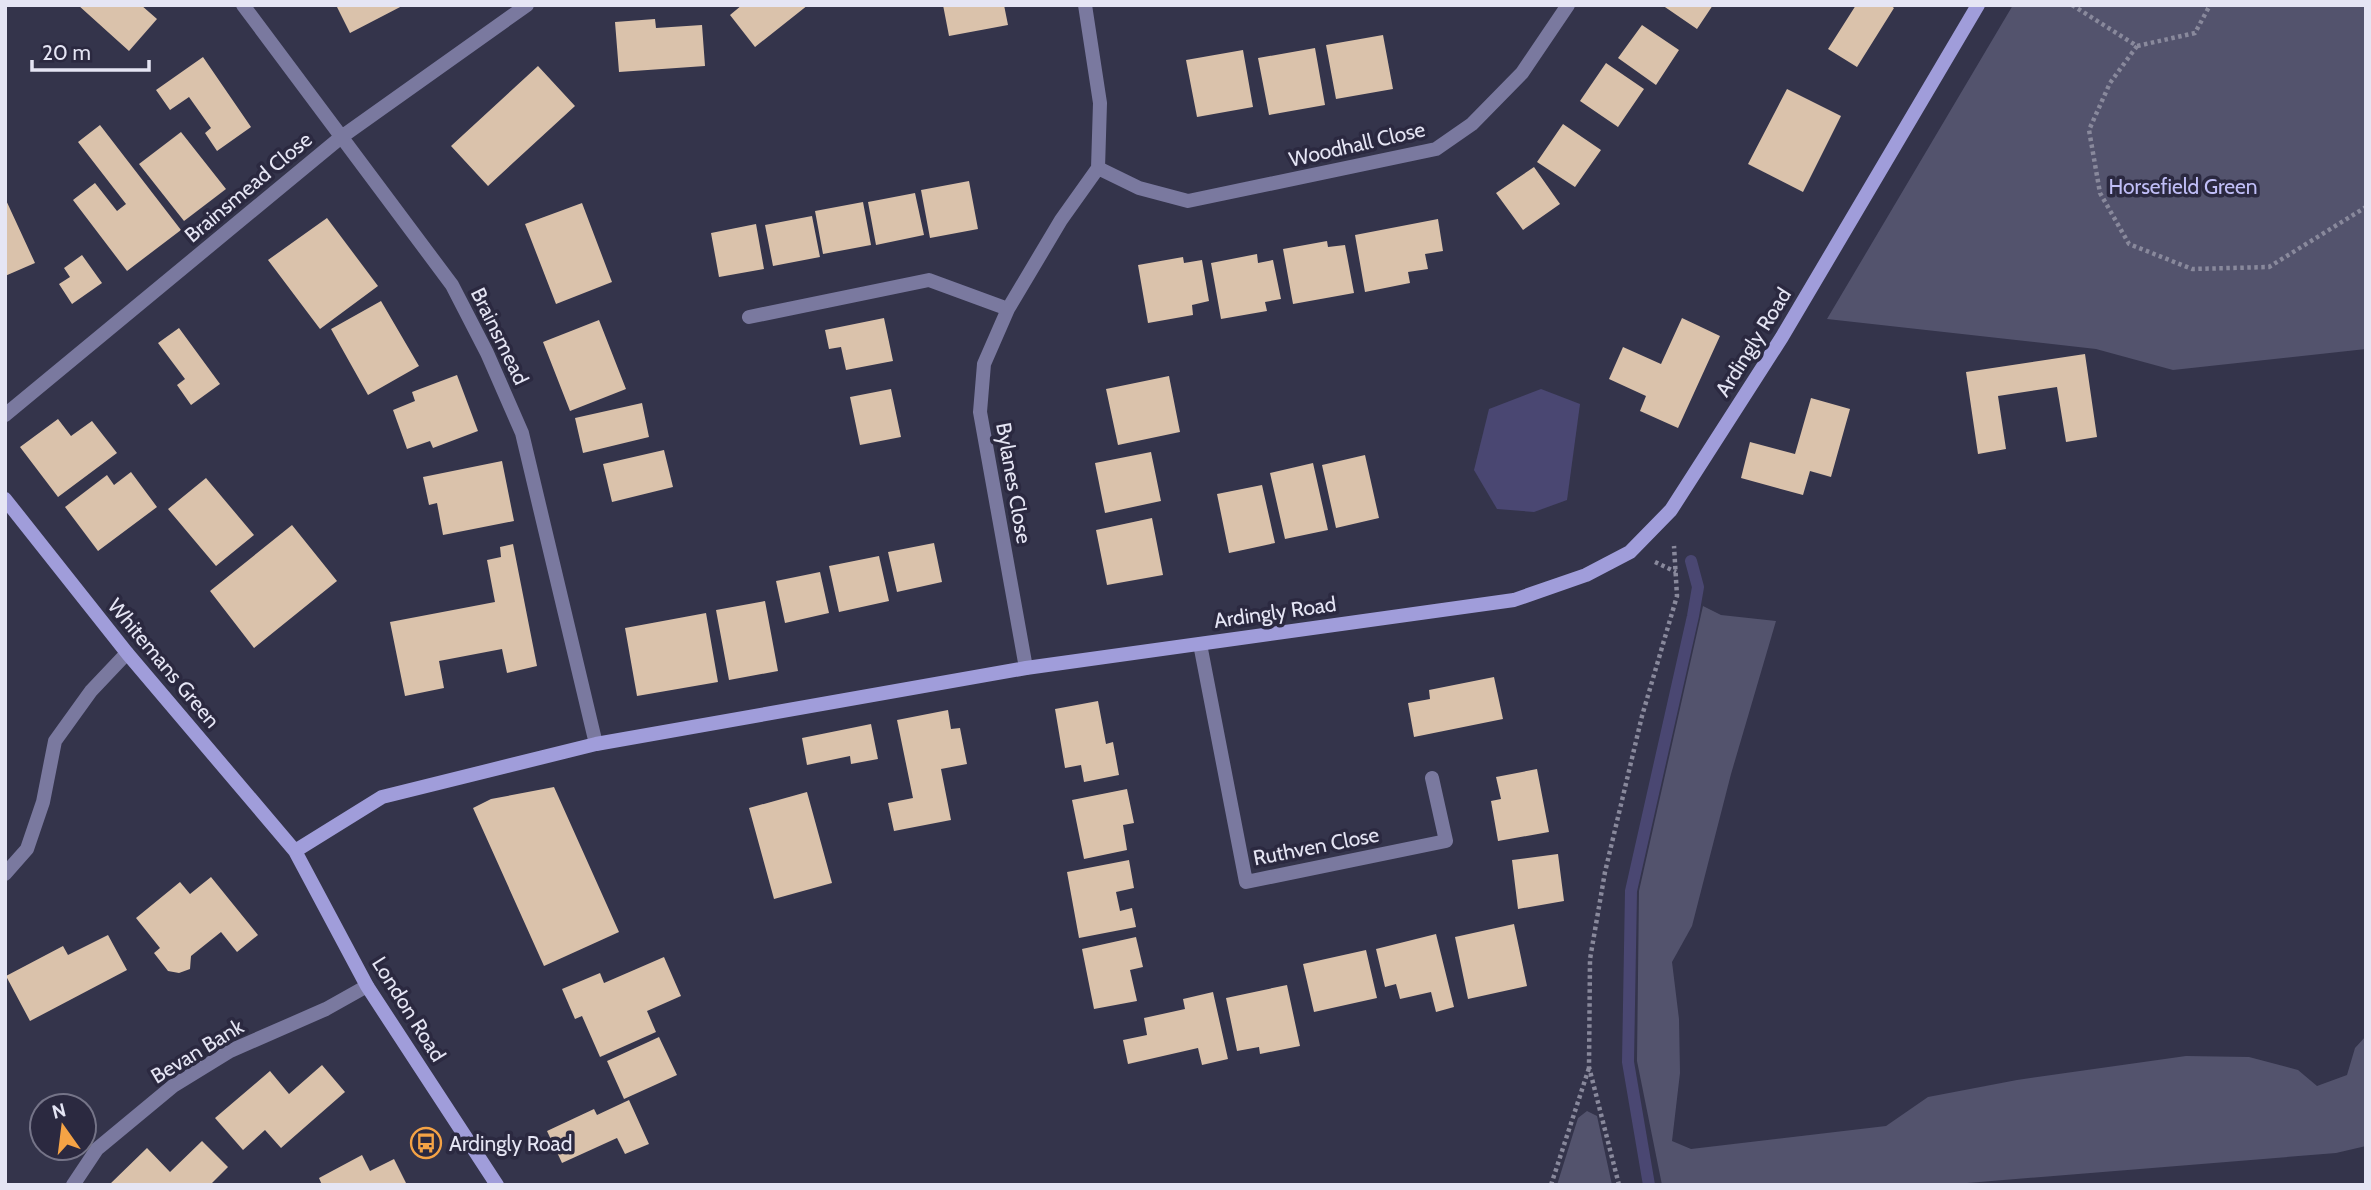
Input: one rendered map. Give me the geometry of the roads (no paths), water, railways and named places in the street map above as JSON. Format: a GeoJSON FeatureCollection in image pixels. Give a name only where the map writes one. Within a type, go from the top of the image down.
{"type":"FeatureCollection","features":[{"type":"Feature","properties":{"kind":"street","name":"Brainsmead"},"geometry":{"type":"LineString","coordinates":[[243,5],[452,285],[522,433],[596,744]]}},
{"type":"Feature","properties":{"kind":"street","name":"Brainsmead Close"},"geometry":{"type":"LineString","coordinates":[[5,415],[340,138],[527,5]]}},
{"type":"Feature","properties":{"kind":"street"},"geometry":{"type":"LineString","coordinates":[[1085,5],[1100,103],[1098,169]]}},
{"type":"Feature","properties":{"kind":"street","name":"Woodhall Close"},"geometry":{"type":"LineString","coordinates":[[1098,169],[1139,188],[1188,201],[1353,169],[1436,149],[1472,124],[1522,73],[1569,5]]}},
{"type":"Feature","properties":{"kind":"street","name":"Ardingly Road"},"geometry":{"type":"LineString","coordinates":[[295,851],[382,797],[596,744],[1026,667],[1514,600],[1586,575],[1630,552],[1671,510],[1768,359],[1979,5]]}},
{"type":"Feature","properties":{"kind":"street","name":"Bylanes Close"},"geometry":{"type":"LineString","coordinates":[[1026,667],[979,412],[984,364],[1008,309],[1061,220],[1098,169]]}},
{"type":"Feature","properties":{"kind":"street"},"geometry":{"type":"LineString","coordinates":[[750,317],[929,280],[1008,309]]}},
{"type":"Feature","properties":{"kind":"street","name":"Whitemans Green"},"geometry":{"type":"LineString","coordinates":[[5,499],[127,653],[295,851]]}},
{"type":"Feature","properties":{"kind":"street","name":"Ruthven Close"},"geometry":{"type":"LineString","coordinates":[[1200,644],[1246,882],[1446,841],[1432,778]]}},
{"type":"Feature","properties":{"kind":"street"},"geometry":{"type":"LineString","coordinates":[[5,874],[27,849],[43,802],[55,741],[91,691],[127,653]]}},
{"type":"Feature","properties":{"kind":"street","name":"London Road"},"geometry":{"type":"LineString","coordinates":[[295,851],[367,986],[497,1185]]}},
{"type":"Feature","properties":{"kind":"street","name":"Bevan Bank"},"geometry":{"type":"LineString","coordinates":[[73,1185],[97,1149],[173,1086],[230,1051],[326,1009],[367,986]]}},
{"type":"Feature","properties":{"kind":"waterway"},"geometry":{"type":"LineString","coordinates":[[1649,1185],[1628,1062],[1631,891],[1693,616],[1698,587],[1691,561]]}},
{"type":"Feature","properties":{"kind":"place","name":"Ardingly Road"},"geometry":{"type":"Point","coordinates":[426,1143]}},
{"type":"Feature","properties":{"kind":"park label","name":"Horsefield Green"},"geometry":{"type":"Point","coordinates":[2183,186]}}]}
